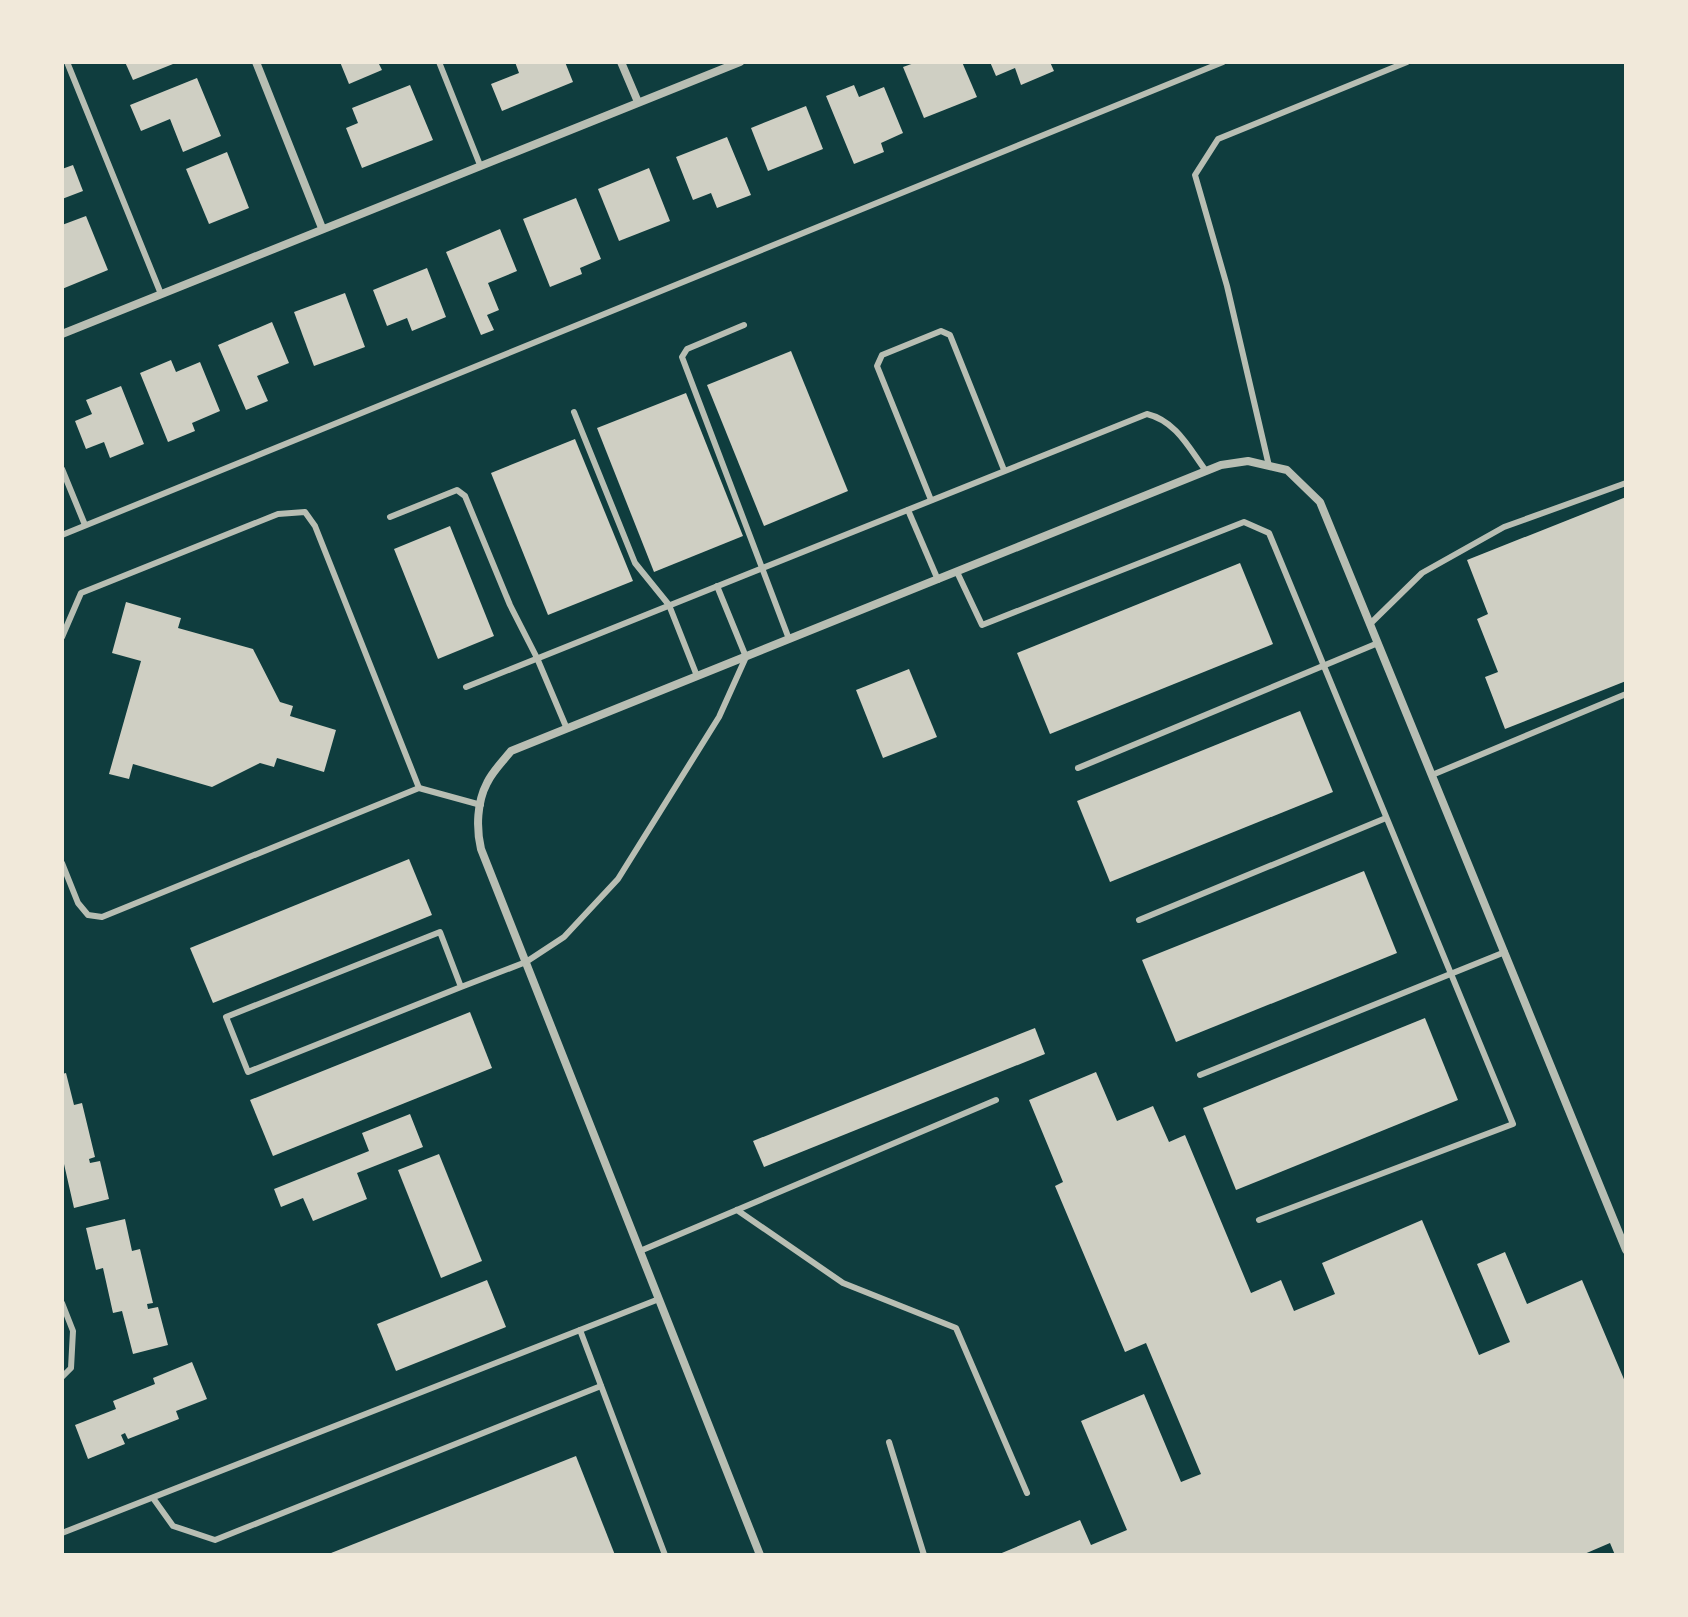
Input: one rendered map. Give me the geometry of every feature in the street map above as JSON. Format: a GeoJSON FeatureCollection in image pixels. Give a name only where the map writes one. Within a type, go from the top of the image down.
{"type":"FeatureCollection","features":[{"type":"Feature","properties":{"kind":"street"},"geometry":{"type":"LineString","coordinates":[[256,62],[322,228]]}},
{"type":"Feature","properties":{"kind":"street"},"geometry":{"type":"LineString","coordinates":[[621,62],[638,102]]}},
{"type":"Feature","properties":{"kind":"street"},"geometry":{"type":"LineString","coordinates":[[62,334],[740,62]]}},
{"type":"Feature","properties":{"kind":"street"},"geometry":{"type":"LineString","coordinates":[[760,1555],[481,849],[477,832],[487,781],[511,751],[1221,465],[1248,461],[1287,470],[1320,502],[1624,1237],[1626,1250]]}},
{"type":"Feature","properties":{"kind":"lane"},"geometry":{"type":"LineString","coordinates":[[67,62],[161,294]]}},
{"type":"Feature","properties":{"kind":"lane"},"geometry":{"type":"LineString","coordinates":[[439,62],[480,165]]}},
{"type":"Feature","properties":{"kind":"lane"},"geometry":{"type":"LineString","coordinates":[[62,535],[1223,62]]}},
{"type":"Feature","properties":{"kind":"lane"},"geometry":{"type":"LineString","coordinates":[[1269,466],[1227,286],[1195,175],[1218,139],[1407,62]]}},
{"type":"Feature","properties":{"kind":"lane"},"geometry":{"type":"LineString","coordinates":[[744,325],[687,349],[682,357],[789,639]]}},
{"type":"Feature","properties":{"kind":"lane"},"geometry":{"type":"LineString","coordinates":[[931,500],[877,366],[882,355],[941,331],[950,335],[1004,470]]}},
{"type":"Feature","properties":{"kind":"lane"},"geometry":{"type":"LineString","coordinates":[[574,412],[635,563],[669,605],[697,676]]}},
{"type":"Feature","properties":{"kind":"lane"},"geometry":{"type":"LineString","coordinates":[[466,687],[1147,414],[1158,417],[1177,431],[1206,471]]}},
{"type":"Feature","properties":{"kind":"lane"},"geometry":{"type":"LineString","coordinates":[[62,469],[85,525]]}},
{"type":"Feature","properties":{"kind":"lane"},"geometry":{"type":"LineString","coordinates":[[1370,624],[1422,573],[1504,527],[1626,483]]}},
{"type":"Feature","properties":{"kind":"lane"},"geometry":{"type":"LineString","coordinates":[[390,517],[457,490],[465,496],[510,605],[567,729]]}},
{"type":"Feature","properties":{"kind":"lane"},"geometry":{"type":"LineString","coordinates":[[908,510],[938,580]]}},
{"type":"Feature","properties":{"kind":"lane"},"geometry":{"type":"LineString","coordinates":[[62,637],[81,593],[278,514],[305,512],[315,526],[419,788]]}},
{"type":"Feature","properties":{"kind":"lane"},"geometry":{"type":"LineString","coordinates":[[957,572],[982,625],[1244,522],[1269,533],[1513,1124],[1259,1220]]}},
{"type":"Feature","properties":{"kind":"lane"},"geometry":{"type":"LineString","coordinates":[[461,987],[440,932],[226,1017],[248,1072],[526,962],[564,937],[618,879],[719,717],[746,657],[717,586]]}},
{"type":"Feature","properties":{"kind":"lane"},"geometry":{"type":"LineString","coordinates":[[1078,768],[1378,643]]}},
{"type":"Feature","properties":{"kind":"lane"},"geometry":{"type":"LineString","coordinates":[[1432,775],[1626,694]]}},
{"type":"Feature","properties":{"kind":"lane"},"geometry":{"type":"LineString","coordinates":[[62,863],[78,903],[88,915],[102,917],[419,788],[481,805]]}},
{"type":"Feature","properties":{"kind":"lane"},"geometry":{"type":"LineString","coordinates":[[1139,920],[1386,818]]}},
{"type":"Feature","properties":{"kind":"lane"},"geometry":{"type":"LineString","coordinates":[[1200,1075],[1505,952]]}},
{"type":"Feature","properties":{"kind":"lane"},"geometry":{"type":"LineString","coordinates":[[640,1251],[996,1100]]}},
{"type":"Feature","properties":{"kind":"lane"},"geometry":{"type":"LineString","coordinates":[[737,1210],[843,1283],[956,1328],[1027,1493]]}},
{"type":"Feature","properties":{"kind":"lane"},"geometry":{"type":"LineString","coordinates":[[62,1533],[659,1299]]}},
{"type":"Feature","properties":{"kind":"lane"},"geometry":{"type":"LineString","coordinates":[[62,1303],[73,1331],[71,1368],[62,1377]]}},
{"type":"Feature","properties":{"kind":"lane"},"geometry":{"type":"LineString","coordinates":[[580,1330],[665,1555]]}},
{"type":"Feature","properties":{"kind":"lane"},"geometry":{"type":"LineString","coordinates":[[153,1498],[173,1526],[215,1540],[601,1386]]}},
{"type":"Feature","properties":{"kind":"lane"},"geometry":{"type":"LineString","coordinates":[[889,1442],[924,1555]]}},
{"type":"Feature","properties":{"kind":"building"},"geometry":{"type":"Polygon","coordinates":[[[125,62],[178,62],[133,80],[125,62]]]}},
{"type":"Feature","properties":{"kind":"building"},"geometry":{"type":"Polygon","coordinates":[[[340,62],[378,62],[382,70],[349,84],[340,62]]]}},
{"type":"Feature","properties":{"kind":"building"},"geometry":{"type":"Polygon","coordinates":[[[515,62],[565,62],[573,82],[502,111],[491,84],[519,73],[515,62]]]}},
{"type":"Feature","properties":{"kind":"building"},"geometry":{"type":"Polygon","coordinates":[[[917,62],[962,62],[977,97],[924,118],[903,67],[917,62]]]}},
{"type":"Feature","properties":{"kind":"building"},"geometry":{"type":"Polygon","coordinates":[[[990,62],[1050,62],[1054,71],[1021,85],[1015,68],[996,76],[990,62]]]}},
{"type":"Feature","properties":{"kind":"building"},"geometry":{"type":"Polygon","coordinates":[[[197,78],[221,136],[183,152],[170,119],[141,131],[130,105],[197,78]]]}},
{"type":"Feature","properties":{"kind":"building"},"geometry":{"type":"Polygon","coordinates":[[[410,85],[433,140],[362,168],[346,128],[358,123],[352,108],[410,85]]]}},
{"type":"Feature","properties":{"kind":"building"},"geometry":{"type":"Polygon","coordinates":[[[854,85],[859,97],[884,87],[903,133],[881,143],[884,152],[854,164],[826,96],[854,85]]]}},
{"type":"Feature","properties":{"kind":"building"},"geometry":{"type":"Polygon","coordinates":[[[806,106],[823,149],[768,171],[751,128],[806,106]]]}},
{"type":"Feature","properties":{"kind":"building"},"geometry":{"type":"Polygon","coordinates":[[[727,137],[751,195],[717,208],[711,193],[693,200],[676,157],[727,137]]]}},
{"type":"Feature","properties":{"kind":"building"},"geometry":{"type":"Polygon","coordinates":[[[227,152],[249,208],[209,224],[186,169],[227,152]]]}},
{"type":"Feature","properties":{"kind":"building"},"geometry":{"type":"Polygon","coordinates":[[[73,165],[83,191],[62,199],[62,169],[73,165]]]}},
{"type":"Feature","properties":{"kind":"building"},"geometry":{"type":"Polygon","coordinates":[[[649,168],[670,221],[619,241],[598,189],[649,168]]]}},
{"type":"Feature","properties":{"kind":"building"},"geometry":{"type":"Polygon","coordinates":[[[576,198],[601,259],[580,268],[582,274],[550,287],[523,219],[576,198]]]}},
{"type":"Feature","properties":{"kind":"building"},"geometry":{"type":"Polygon","coordinates":[[[86,216],[108,270],[62,289],[62,225],[86,216]]]}},
{"type":"Feature","properties":{"kind":"building"},"geometry":{"type":"Polygon","coordinates":[[[500,229],[517,271],[488,283],[499,310],[487,315],[494,330],[481,335],[446,252],[500,229]]]}},
{"type":"Feature","properties":{"kind":"building"},"geometry":{"type":"Polygon","coordinates":[[[427,268],[446,317],[412,331],[407,318],[387,326],[373,290],[427,268]]]}},
{"type":"Feature","properties":{"kind":"building"},"geometry":{"type":"Polygon","coordinates":[[[345,293],[365,347],[314,366],[294,312],[345,293]]]}},
{"type":"Feature","properties":{"kind":"building"},"geometry":{"type":"Polygon","coordinates":[[[272,322],[289,363],[257,376],[268,401],[246,410],[218,345],[272,322]]]}},
{"type":"Feature","properties":{"kind":"building"},"geometry":{"type":"Polygon","coordinates":[[[791,351],[848,491],[764,526],[707,385],[791,351]]]}},
{"type":"Feature","properties":{"kind":"building"},"geometry":{"type":"Polygon","coordinates":[[[171,360],[176,372],[200,362],[220,411],[192,423],[195,431],[168,442],[140,373],[171,360]]]}},
{"type":"Feature","properties":{"kind":"building"},"geometry":{"type":"Polygon","coordinates":[[[121,386],[144,444],[110,458],[104,442],[86,449],[75,421],[92,414],[86,400],[121,386]]]}},
{"type":"Feature","properties":{"kind":"building"},"geometry":{"type":"Polygon","coordinates":[[[686,393],[743,536],[654,572],[597,428],[686,393]]]}},
{"type":"Feature","properties":{"kind":"building"},"geometry":{"type":"Polygon","coordinates":[[[575,439],[633,581],[548,615],[491,473],[575,439]]]}},
{"type":"Feature","properties":{"kind":"building"},"geometry":{"type":"Polygon","coordinates":[[[1626,497],[1626,681],[1505,729],[1485,677],[1498,672],[1477,619],[1488,614],[1467,560],[1626,497]]]}},
{"type":"Feature","properties":{"kind":"building"},"geometry":{"type":"Polygon","coordinates":[[[450,526],[494,636],[438,659],[394,549],[450,526]]]}},
{"type":"Feature","properties":{"kind":"building"},"geometry":{"type":"Polygon","coordinates":[[[1240,563],[1273,644],[1050,734],[1017,653],[1240,563]]]}},
{"type":"Feature","properties":{"kind":"building"},"geometry":{"type":"Polygon","coordinates":[[[126,602],[181,618],[178,628],[253,649],[280,702],[293,706],[290,716],[336,730],[324,772],[277,758],[274,767],[260,763],[212,787],[133,764],[129,779],[109,774],[141,661],[112,653],[126,602]]]}},
{"type":"Feature","properties":{"kind":"building"},"geometry":{"type":"Polygon","coordinates":[[[909,669],[937,737],[883,758],[856,690],[909,669]]]}},
{"type":"Feature","properties":{"kind":"building"},"geometry":{"type":"Polygon","coordinates":[[[1300,711],[1333,792],[1110,882],[1077,801],[1300,711]]]}},
{"type":"Feature","properties":{"kind":"building"},"geometry":{"type":"Polygon","coordinates":[[[409,859],[432,915],[213,1003],[190,948],[409,859]]]}},
{"type":"Feature","properties":{"kind":"building"},"geometry":{"type":"Polygon","coordinates":[[[1364,871],[1397,953],[1176,1042],[1142,960],[1364,871]]]}},
{"type":"Feature","properties":{"kind":"building"},"geometry":{"type":"Polygon","coordinates":[[[470,1012],[492,1068],[273,1156],[250,1100],[470,1012]]]}},
{"type":"Feature","properties":{"kind":"building"},"geometry":{"type":"Polygon","coordinates":[[[1425,1018],[1458,1100],[1236,1190],[1203,1108],[1425,1018]]]}},
{"type":"Feature","properties":{"kind":"building"},"geometry":{"type":"Polygon","coordinates":[[[1035,1028],[1045,1054],[764,1167],[753,1141],[1035,1028]]]}},
{"type":"Feature","properties":{"kind":"building"},"geometry":{"type":"Polygon","coordinates":[[[1096,1072],[1117,1121],[1153,1106],[1169,1142],[1185,1135],[1251,1293],[1281,1280],[1294,1311],[1335,1294],[1322,1263],[1422,1220],[1479,1355],[1510,1342],[1477,1264],[1505,1252],[1527,1304],[1582,1280],[1626,1384],[1626,1555],[1615,1555],[1610,1543],[1582,1555],[997,1555],[1080,1520],[1091,1545],[1127,1530],[1081,1421],[1144,1394],[1181,1482],[1201,1474],[1146,1343],[1125,1352],[1055,1186],[1063,1182],[1029,1100],[1096,1072]]]}},
{"type":"Feature","properties":{"kind":"building"},"geometry":{"type":"Polygon","coordinates":[[[66,1073],[74,1105],[82,1103],[95,1157],[89,1159],[90,1163],[100,1161],[109,1199],[74,1208],[62,1165],[62,1074],[66,1073]]]}},
{"type":"Feature","properties":{"kind":"building"},"geometry":{"type":"Polygon","coordinates":[[[410,1114],[423,1147],[357,1173],[367,1199],[313,1221],[303,1198],[281,1207],[274,1189],[369,1151],[362,1133],[410,1114]]]}},
{"type":"Feature","properties":{"kind":"building"},"geometry":{"type":"Polygon","coordinates":[[[439,1154],[482,1261],[441,1278],[398,1170],[439,1154]]]}},
{"type":"Feature","properties":{"kind":"building"},"geometry":{"type":"Polygon","coordinates":[[[125,1219],[132,1251],[140,1249],[153,1303],[147,1304],[148,1309],[158,1307],[168,1345],[133,1354],[122,1311],[113,1313],[103,1268],[96,1270],[86,1228],[125,1219]]]}},
{"type":"Feature","properties":{"kind":"building"},"geometry":{"type":"Polygon","coordinates":[[[487,1280],[506,1327],[396,1371],[377,1324],[487,1280]]]}},
{"type":"Feature","properties":{"kind":"building"},"geometry":{"type":"Polygon","coordinates":[[[192,1362],[207,1399],[176,1411],[179,1419],[128,1439],[125,1433],[121,1435],[125,1444],[88,1459],[75,1425],[116,1409],[113,1401],[155,1384],[153,1378],[192,1362]]]}},
{"type":"Feature","properties":{"kind":"building"},"geometry":{"type":"Polygon","coordinates":[[[576,1456],[615,1555],[326,1555],[576,1456]]]}}]}
